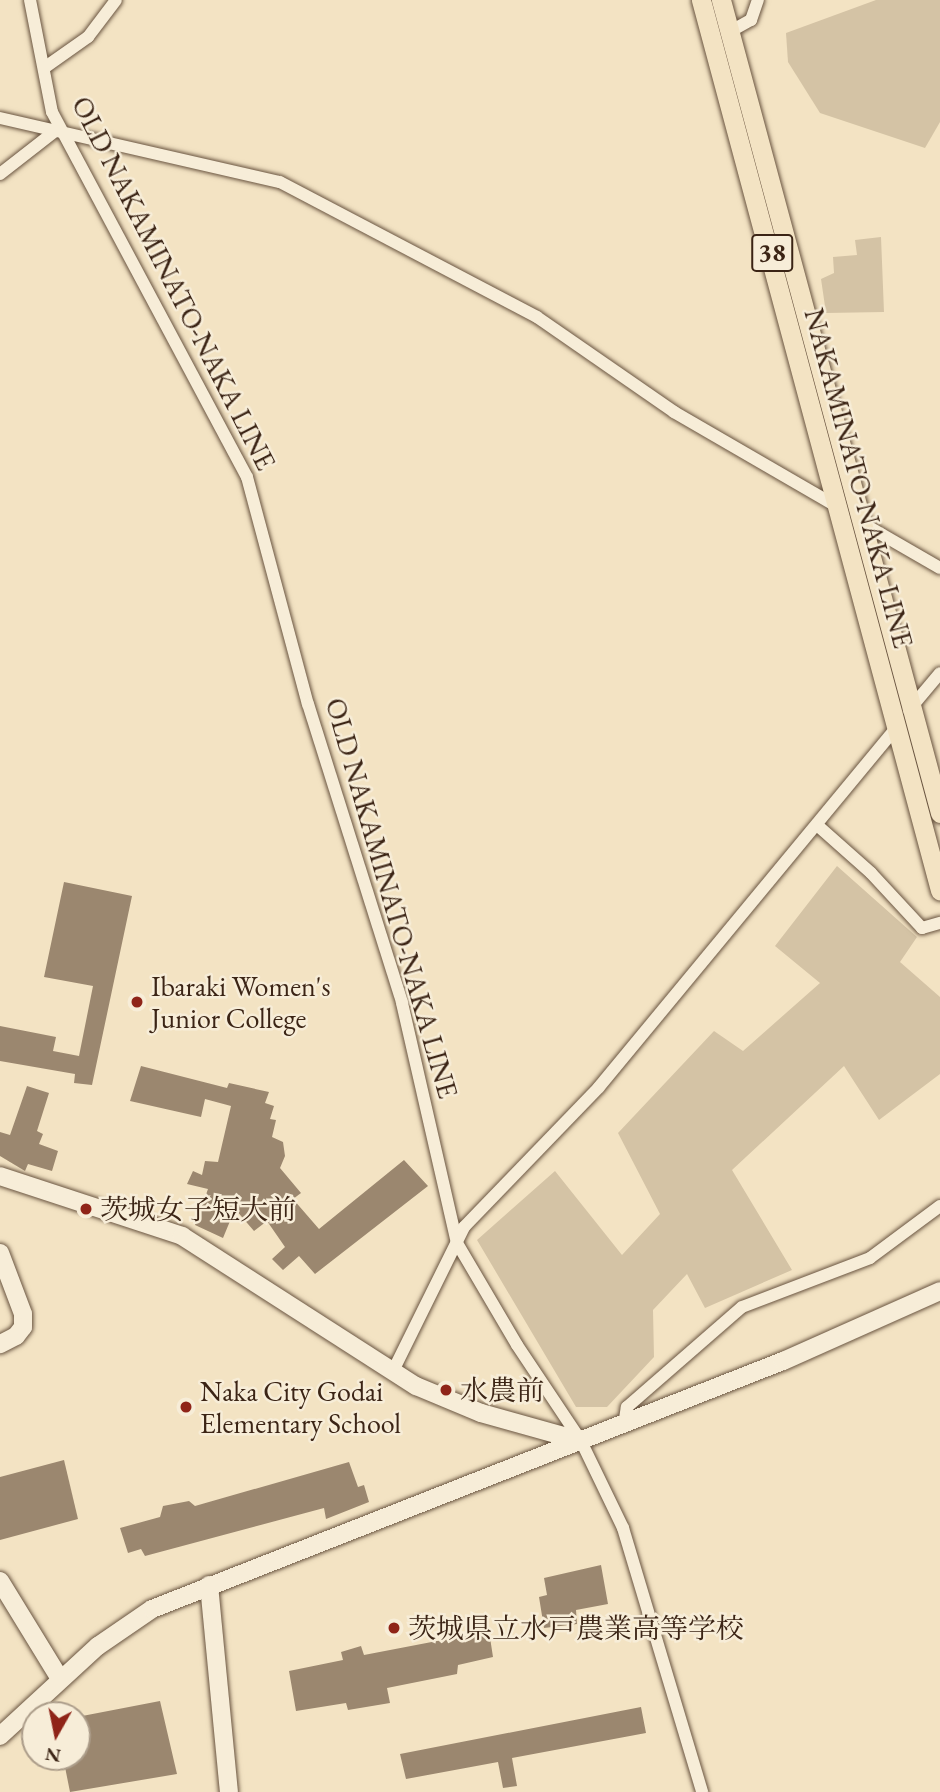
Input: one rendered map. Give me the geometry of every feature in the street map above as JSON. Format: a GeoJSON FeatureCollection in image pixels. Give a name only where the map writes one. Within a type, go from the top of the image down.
{"type":"FeatureCollection","features":[{"type":"Feature","properties":{"kind":"main road","name":"NAKAMINATO-NAKA LINE"},"geometry":{"type":"LineString","coordinates":[[701,0],[940,890]]}},
{"type":"Feature","properties":{"kind":"main road","name":"NAKAMINATO-NAKA LINE"},"geometry":{"type":"LineString","coordinates":[[721,0],[866,527],[940,813]]}},
{"type":"Feature","properties":{"kind":"street","name":"OLD NAKAMINATO-NAKA LINE"},"geometry":{"type":"LineString","coordinates":[[30,0],[52,112],[61,132],[247,477],[309,705],[402,1003],[457,1243],[517,1345],[582,1441],[633,1552],[702,1792]]}},
{"type":"Feature","properties":{"kind":"street"},"geometry":{"type":"LineString","coordinates":[[44,68],[79,45],[116,0]]}},
{"type":"Feature","properties":{"kind":"street"},"geometry":{"type":"LineString","coordinates":[[731,31],[751,20],[758,0]]}},
{"type":"Feature","properties":{"kind":"street"},"geometry":{"type":"LineString","coordinates":[[0,117],[280,182],[537,317],[674,412],[940,568]]}},
{"type":"Feature","properties":{"kind":"street"},"geometry":{"type":"LineString","coordinates":[[0,174],[61,132]]}},
{"type":"Feature","properties":{"kind":"street"},"geometry":{"type":"LineString","coordinates":[[392,1373],[464,1227],[599,1087],[940,673]]}},
{"type":"Feature","properties":{"kind":"street"},"geometry":{"type":"LineString","coordinates":[[817,825],[871,873],[922,928],[940,923]]}},
{"type":"Feature","properties":{"kind":"street"},"geometry":{"type":"LineString","coordinates":[[0,1176],[182,1236],[392,1373],[481,1413],[582,1441]]}},
{"type":"Feature","properties":{"kind":"street"},"geometry":{"type":"LineString","coordinates":[[624,1424],[627,1406],[742,1307],[870,1258],[940,1206]]}},
{"type":"Feature","properties":{"kind":"street"},"geometry":{"type":"LineString","coordinates":[[0,1253],[23,1314],[23,1327],[16,1336],[0,1344]]}},
{"type":"Feature","properties":{"kind":"street"},"geometry":{"type":"LineString","coordinates":[[0,1736],[60,1679],[126,1625],[209,1585],[582,1441],[850,1333],[940,1291]]}},
{"type":"Feature","properties":{"kind":"street"},"geometry":{"type":"LineString","coordinates":[[0,1581],[60,1679]]}},
{"type":"Feature","properties":{"kind":"street"},"geometry":{"type":"LineString","coordinates":[[209,1585],[229,1792]]}},
{"type":"Feature","properties":{"kind":"shaded area"},"geometry":{"type":"Polygon","coordinates":[[[876,0],[940,0],[940,122],[925,148],[820,113],[788,62],[786,33],[876,0]]]}},
{"type":"Feature","properties":{"kind":"shaded area"},"geometry":{"type":"Polygon","coordinates":[[[881,237],[884,312],[826,313],[821,279],[834,273],[833,257],[857,255],[855,240],[881,237]]]}},
{"type":"Feature","properties":{"kind":"shaded area"},"geometry":{"type":"Polygon","coordinates":[[[837,866],[917,937],[900,962],[940,997],[940,1074],[879,1120],[844,1066],[732,1170],[792,1270],[705,1308],[687,1274],[653,1310],[654,1357],[607,1407],[576,1407],[477,1240],[555,1171],[622,1255],[660,1214],[618,1133],[714,1031],[743,1051],[820,983],[775,946],[837,866]]]}},
{"type":"Feature","properties":{"kind":"building"},"geometry":{"type":"Polygon","coordinates":[[[64,882],[132,896],[92,1085],[74,1083],[75,1074],[0,1061],[0,1026],[56,1037],[53,1051],[79,1056],[93,986],[44,977],[64,882]]]}},
{"type":"Feature","properties":{"kind":"building"},"geometry":{"type":"Polygon","coordinates":[[[141,1066],[227,1088],[229,1083],[269,1092],[265,1103],[274,1106],[270,1119],[276,1120],[272,1137],[283,1142],[285,1156],[280,1168],[301,1193],[293,1199],[319,1229],[404,1160],[428,1186],[315,1274],[299,1256],[283,1270],[272,1259],[285,1247],[267,1221],[254,1231],[235,1209],[223,1238],[195,1225],[208,1189],[187,1184],[193,1171],[202,1175],[205,1161],[218,1162],[231,1106],[205,1099],[201,1117],[130,1101],[141,1066]]]}},
{"type":"Feature","properties":{"kind":"building"},"geometry":{"type":"Polygon","coordinates":[[[27,1086],[49,1093],[37,1131],[43,1134],[39,1144],[58,1151],[52,1171],[28,1164],[25,1171],[0,1156],[0,1132],[10,1135],[27,1086]]]}},
{"type":"Feature","properties":{"kind":"building"},"geometry":{"type":"Polygon","coordinates":[[[64,1460],[78,1519],[0,1540],[0,1477],[64,1460]]]}},
{"type":"Feature","properties":{"kind":"building"},"geometry":{"type":"Polygon","coordinates":[[[349,1462],[358,1487],[364,1485],[369,1502],[326,1519],[324,1508],[145,1556],[141,1549],[128,1553],[120,1528],[160,1517],[163,1506],[189,1501],[195,1506],[349,1462]]]}},
{"type":"Feature","properties":{"kind":"building"},"geometry":{"type":"Polygon","coordinates":[[[601,1565],[608,1604],[576,1610],[577,1624],[544,1628],[539,1597],[547,1595],[544,1578],[601,1565]]]}},
{"type":"Feature","properties":{"kind":"building"},"geometry":{"type":"Polygon","coordinates":[[[489,1631],[493,1657],[458,1665],[457,1674],[387,1688],[390,1703],[348,1710],[346,1703],[296,1711],[289,1671],[343,1660],[341,1652],[361,1646],[364,1655],[489,1631]]]}},
{"type":"Feature","properties":{"kind":"building"},"geometry":{"type":"Polygon","coordinates":[[[160,1701],[177,1774],[70,1792],[66,1771],[91,1771],[91,1714],[160,1701]]]}},
{"type":"Feature","properties":{"kind":"building"},"geometry":{"type":"Polygon","coordinates":[[[641,1707],[646,1733],[512,1758],[517,1786],[503,1788],[498,1762],[406,1779],[400,1754],[641,1707]]]}},
{"type":"Feature","properties":{"kind":"place","name":"Ibaraki Women's Junior College"},"geometry":{"type":"Point","coordinates":[137,1002]}},
{"type":"Feature","properties":{"kind":"place","name":"茨城女子短大前"},"geometry":{"type":"Point","coordinates":[86,1209]}},
{"type":"Feature","properties":{"kind":"place","name":"水農前"},"geometry":{"type":"Point","coordinates":[446,1390]}},
{"type":"Feature","properties":{"kind":"place","name":"Naka City Godai Elementary School"},"geometry":{"type":"Point","coordinates":[186,1407]}},
{"type":"Feature","properties":{"kind":"place","name":"茨城県立水戸農業高等学校"},"geometry":{"type":"Point","coordinates":[394,1628]}}]}
